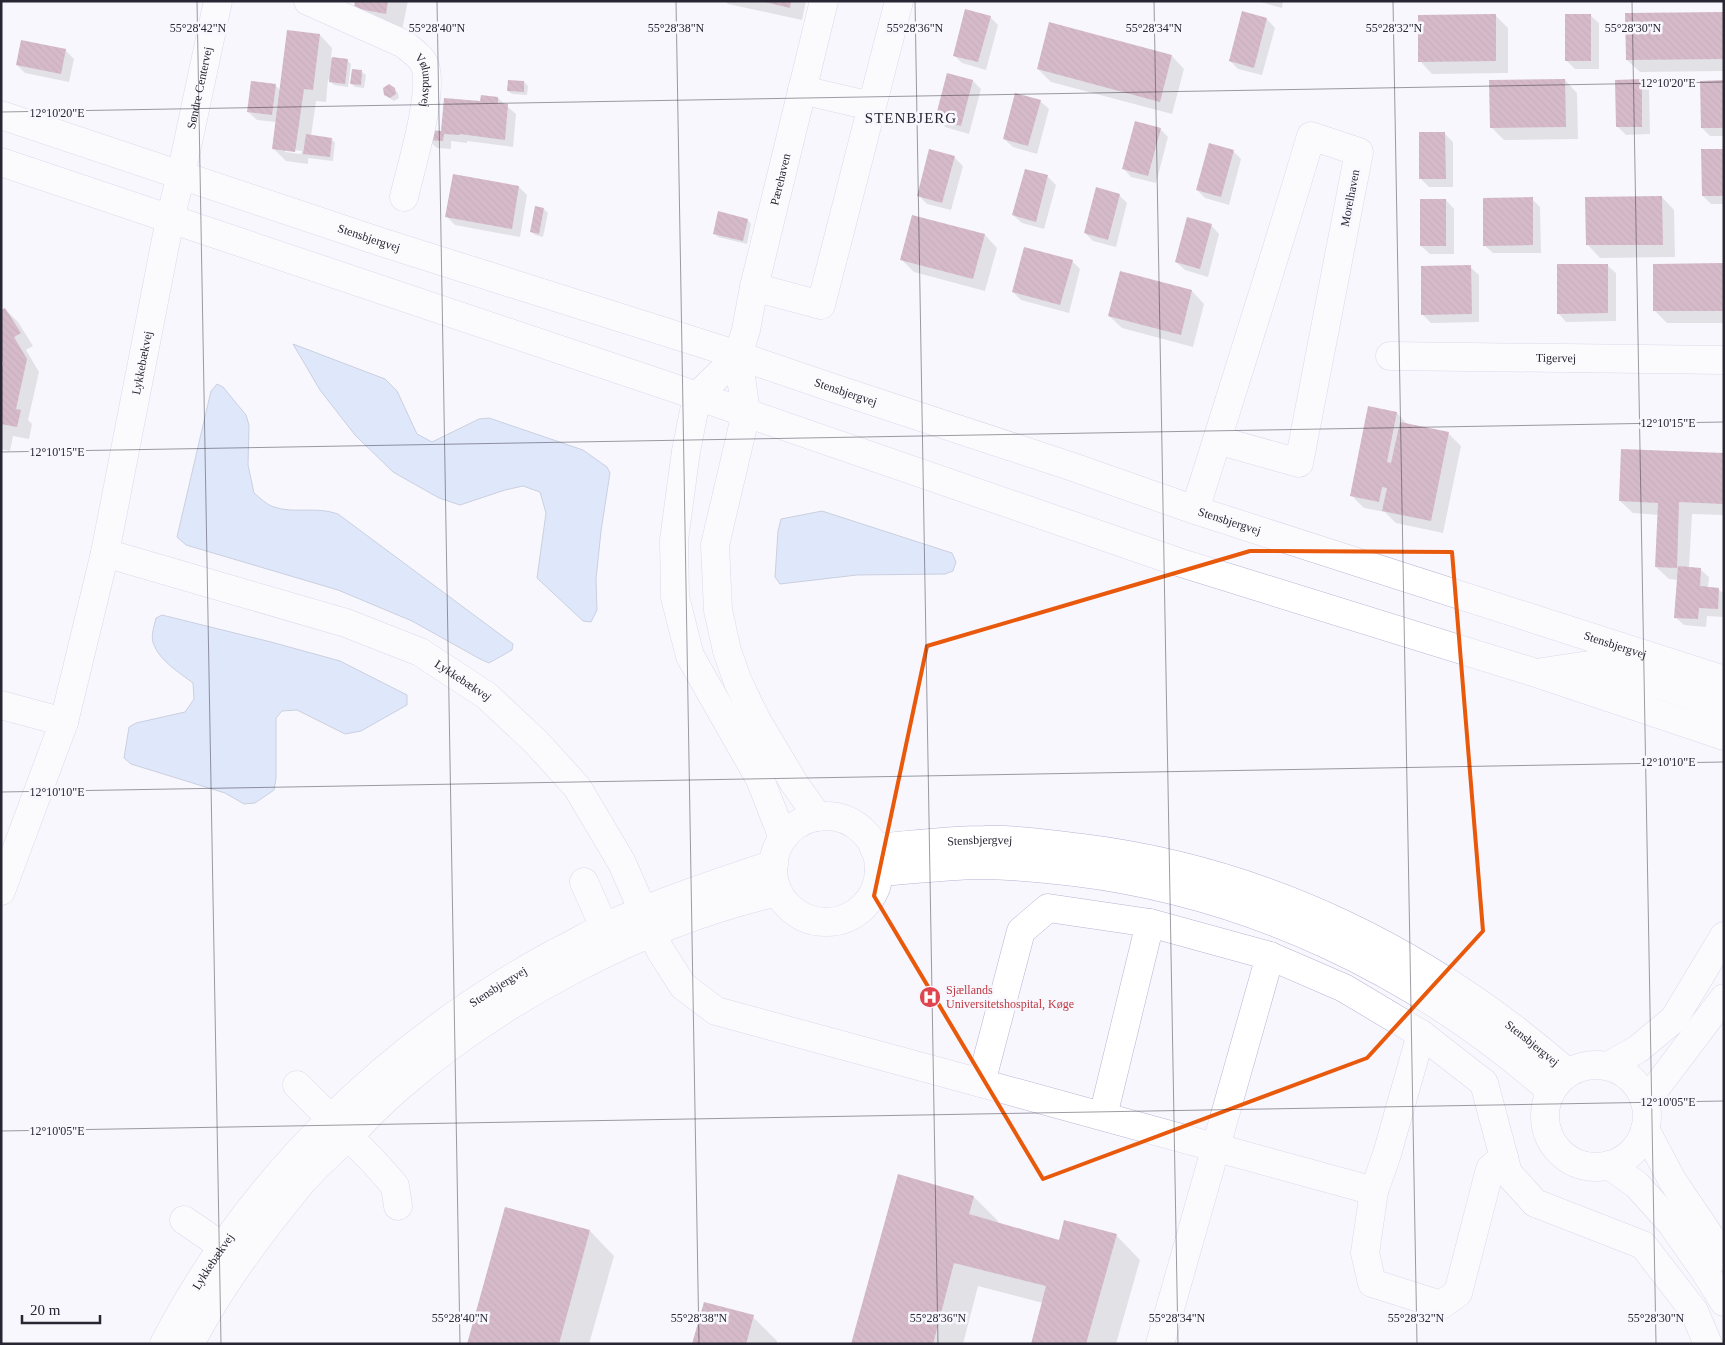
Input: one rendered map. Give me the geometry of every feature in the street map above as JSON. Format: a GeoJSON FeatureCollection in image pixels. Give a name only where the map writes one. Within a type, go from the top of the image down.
{"type":"FeatureCollection","features":[{"type":"Feature","properties":{"kind":"street","name":"Søndre Centervej"},"geometry":{"type":"LineString","coordinates":[[181,175],[218,1]]}},
{"type":"Feature","properties":{"kind":"street","name":"Vølundsvej"},"geometry":{"type":"LineString","coordinates":[[308,1],[404,44],[416,53],[425,65],[426,101],[404,197]]}},
{"type":"Feature","properties":{"kind":"street","name":"Pærehaven"},"geometry":{"type":"LineString","coordinates":[[738,356],[746,330],[754,287],[824,1]]}},
{"type":"Feature","properties":{"kind":"street"},"geometry":{"type":"LineString","coordinates":[[754,287],[821,305],[899,1]]}},
{"type":"Feature","properties":{"kind":"street"},"geometry":{"type":"LineString","coordinates":[[802,90],[872,106]]}},
{"type":"Feature","properties":{"kind":"street","name":"Stensbjergvej"},"geometry":{"type":"LineString","coordinates":[[1,115],[381,242],[738,356],[1070,466],[1195,510],[1724,680]]}},
{"type":"Feature","properties":{"kind":"street","name":"Morelhaven"},"geometry":{"type":"LineString","coordinates":[[1195,510],[1312,136],[1359,152],[1299,463],[1217,440]]}},
{"type":"Feature","properties":{"kind":"street","name":"Stensbjergvej"},"geometry":{"type":"LineString","coordinates":[[1,162],[104,195],[170,219],[697,396],[1178,562],[1536,672],[1724,736]]}},
{"type":"Feature","properties":{"kind":"street","name":"Lykkebækvej"},"geometry":{"type":"LineString","coordinates":[[1,891],[64,722],[105,553],[170,219],[181,175]]}},
{"type":"Feature","properties":{"kind":"street"},"geometry":{"type":"LineString","coordinates":[[738,356],[697,396],[686,451],[674,540],[675,597],[690,656],[760,780],[784,838]]}},
{"type":"Feature","properties":{"kind":"street"},"geometry":{"type":"LineString","coordinates":[[738,356],[746,413],[715,545],[718,610],[727,651],[738,682],[757,721],[789,775],[818,817]]}},
{"type":"Feature","properties":{"kind":"street","name":"Tigervej"},"geometry":{"type":"LineString","coordinates":[[1390,356],[1724,360]]}},
{"type":"Feature","properties":{"kind":"street","name":"Lykkebækvej"},"geometry":{"type":"LineString","coordinates":[[105,553],[346,623],[420,652],[487,696],[536,742],[577,786],[622,863],[660,950],[683,986],[716,1011],[981,1083]]}},
{"type":"Feature","properties":{"kind":"street","name":"Stensbjergvej"},"geometry":{"type":"LineString","coordinates":[[1536,672],[1589,665],[1663,686],[1724,707]]}},
{"type":"Feature","properties":{"kind":"street"},"geometry":{"type":"LineString","coordinates":[[1,705],[64,722]]}},
{"type":"Feature","properties":{"kind":"street"},"geometry":{"type":"LineString","coordinates":[[818,817],[846,820],[857,826],[867,836],[877,860],[875,891],[855,914],[842,920],[827,922],[812,920],[798,914],[778,892],[774,877],[777,850],[784,838],[799,824],[818,817]]}},
{"type":"Feature","properties":{"kind":"street","name":"Stensbjergvej"},"geometry":{"type":"LineString","coordinates":[[877,860],[984,840],[1045,843],[1106,851],[1165,862],[1224,878],[1298,904],[1338,921],[1392,948],[1445,979],[1495,1013],[1560,1082]]}},
{"type":"Feature","properties":{"kind":"street","name":"Stensbjergvej"},"geometry":{"type":"LineString","coordinates":[[279,1192],[285,1167],[339,1128],[382,1071],[423,1038],[478,999],[532,966],[608,938],[774,864]]}},
{"type":"Feature","properties":{"kind":"street"},"geometry":{"type":"LineString","coordinates":[[584,882],[608,938]]}},
{"type":"Feature","properties":{"kind":"street","name":"Stensbjergvej"},"geometry":{"type":"LineString","coordinates":[[647,921],[778,892]]}},
{"type":"Feature","properties":{"kind":"street"},"geometry":{"type":"LineString","coordinates":[[1374,1191],[981,1083],[1021,931],[1048,908],[1150,924],[1270,956],[1344,988],[1421,1034],[1484,1083],[1508,1173],[1535,1203],[1643,1246],[1694,1311],[1708,1344]]}},
{"type":"Feature","properties":{"kind":"street"},"geometry":{"type":"LineString","coordinates":[[1103,1116],[1150,924]]}},
{"type":"Feature","properties":{"kind":"street"},"geometry":{"type":"LineString","coordinates":[[1608,1066],[1638,1049],[1674,1019],[1724,936]]}},
{"type":"Feature","properties":{"kind":"street"},"geometry":{"type":"LineString","coordinates":[[1160,1344],[1270,956]]}},
{"type":"Feature","properties":{"kind":"street"},"geometry":{"type":"LineString","coordinates":[[1645,1102],[1724,998]]}},
{"type":"Feature","properties":{"kind":"street"},"geometry":{"type":"LineString","coordinates":[[1421,1034],[1387,1154],[1374,1191],[1365,1253],[1372,1283],[1441,1306],[1458,1293],[1490,1169],[1504,1157]]}},
{"type":"Feature","properties":{"kind":"street"},"geometry":{"type":"LineString","coordinates":[[1608,1066],[1620,1071],[1631,1079],[1639,1090],[1645,1102],[1647,1116],[1645,1129],[1639,1142],[1621,1160],[1609,1165],[1590,1166],[1571,1160],[1560,1152],[1552,1142],[1547,1130],[1546,1104],[1560,1082],[1580,1067],[1608,1066]]}},
{"type":"Feature","properties":{"kind":"street"},"geometry":{"type":"LineString","coordinates":[[298,1085],[395,1186],[398,1206]]}},
{"type":"Feature","properties":{"kind":"street"},"geometry":{"type":"LineString","coordinates":[[1645,1129],[1672,1180],[1724,1257]]}},
{"type":"Feature","properties":{"kind":"street"},"geometry":{"type":"LineString","coordinates":[[1609,1165],[1637,1185],[1671,1223],[1724,1302]]}},
{"type":"Feature","properties":{"kind":"street","name":"Lykkebækvej"},"geometry":{"type":"LineString","coordinates":[[164,1344],[176,1321],[232,1253],[264,1228],[279,1192]]}},
{"type":"Feature","properties":{"kind":"street"},"geometry":{"type":"LineString","coordinates":[[184,1220],[232,1253]]}},
{"type":"Feature","properties":{"kind":"street","name":"Lykkebækvej"},"geometry":{"type":"LineString","coordinates":[[190,1344],[232,1253]]}},
{"type":"Feature","properties":{"kind":"highlighted area"},"geometry":{"type":"Polygon","coordinates":[[[1250,551],[1452,552],[1483,931],[1367,1058],[1043,1179],[874,896],[927,646],[1250,551]]]}},
{"type":"Feature","properties":{"kind":"water"},"geometry":{"type":"Polygon","coordinates":[[[293,344],[385,379],[397,391],[417,434],[432,442],[479,419],[489,418],[583,450],[607,467],[610,473],[596,579],[597,610],[591,622],[583,621],[537,578],[546,513],[540,492],[523,486],[460,505],[439,498],[393,472],[355,435],[320,390],[293,344]]]}},
{"type":"Feature","properties":{"kind":"water"},"geometry":{"type":"Polygon","coordinates":[[[217,384],[223,387],[246,415],[249,425],[248,465],[254,493],[269,505],[282,509],[322,511],[338,514],[513,644],[512,650],[489,663],[412,621],[338,590],[186,545],[177,537],[211,391],[217,384]]]}},
{"type":"Feature","properties":{"kind":"water"},"geometry":{"type":"Polygon","coordinates":[[[822,511],[952,553],[956,562],[953,571],[945,574],[857,575],[780,584],[775,577],[778,531],[781,519],[822,511]]]}},
{"type":"Feature","properties":{"kind":"water"},"geometry":{"type":"Polygon","coordinates":[[[162,615],[340,661],[407,695],[407,705],[361,731],[345,734],[297,710],[282,711],[276,718],[276,778],[274,790],[255,803],[244,804],[225,793],[131,764],[124,758],[129,727],[136,723],[185,712],[194,699],[193,683],[166,661],[154,645],[152,635],[156,618],[162,615]]]}},
{"type":"Feature","properties":{"kind":"building"},"geometry":{"type":"Polygon","coordinates":[[[355,1],[388,1],[386,14],[354,8],[355,1]]]}},
{"type":"Feature","properties":{"kind":"building"},"geometry":{"type":"Polygon","coordinates":[[[761,1],[791,1],[790,8],[761,1]]]}},
{"type":"Feature","properties":{"kind":"building"},"geometry":{"type":"Polygon","coordinates":[[[965,9],[991,16],[978,62],[953,56],[965,9]]]}},
{"type":"Feature","properties":{"kind":"building"},"geometry":{"type":"Polygon","coordinates":[[[1242,11],[1267,18],[1254,68],[1229,61],[1242,11]]]}},
{"type":"Feature","properties":{"kind":"building"},"geometry":{"type":"Polygon","coordinates":[[[1724,12],[1724,59],[1626,60],[1625,13],[1724,12]]]}},
{"type":"Feature","properties":{"kind":"building"},"geometry":{"type":"Polygon","coordinates":[[[1496,14],[1496,61],[1418,62],[1418,15],[1496,14]]]}},
{"type":"Feature","properties":{"kind":"building"},"geometry":{"type":"Polygon","coordinates":[[[1565,14],[1591,14],[1591,61],[1565,61],[1565,14]]]}},
{"type":"Feature","properties":{"kind":"building"},"geometry":{"type":"Polygon","coordinates":[[[1049,22],[1172,55],[1160,102],[1037,69],[1049,22]]]}},
{"type":"Feature","properties":{"kind":"building"},"geometry":{"type":"Polygon","coordinates":[[[287,30],[320,34],[313,90],[304,89],[295,152],[272,149],[287,30]]]}},
{"type":"Feature","properties":{"kind":"building"},"geometry":{"type":"Polygon","coordinates":[[[21,40],[66,49],[61,74],[16,65],[21,40]]]}},
{"type":"Feature","properties":{"kind":"building"},"geometry":{"type":"Polygon","coordinates":[[[332,57],[348,59],[345,84],[329,82],[332,57]]]}},
{"type":"Feature","properties":{"kind":"building"},"geometry":{"type":"Polygon","coordinates":[[[352,69],[362,70],[361,85],[350,84],[352,69]]]}},
{"type":"Feature","properties":{"kind":"building"},"geometry":{"type":"Polygon","coordinates":[[[947,73],[973,80],[961,126],[935,119],[947,73]]]}},
{"type":"Feature","properties":{"kind":"building"},"geometry":{"type":"Polygon","coordinates":[[[1565,79],[1566,127],[1490,128],[1489,80],[1565,79]]]}},
{"type":"Feature","properties":{"kind":"building"},"geometry":{"type":"Polygon","coordinates":[[[1642,79],[1642,127],[1616,127],[1615,80],[1642,79]]]}},
{"type":"Feature","properties":{"kind":"building"},"geometry":{"type":"Polygon","coordinates":[[[508,80],[524,81],[524,92],[507,91],[508,80]]]}},
{"type":"Feature","properties":{"kind":"building"},"geometry":{"type":"Polygon","coordinates":[[[1724,80],[1724,128],[1701,128],[1700,81],[1724,80]]]}},
{"type":"Feature","properties":{"kind":"building"},"geometry":{"type":"Polygon","coordinates":[[[251,81],[276,84],[272,115],[247,112],[251,81]]]}},
{"type":"Feature","properties":{"kind":"building"},"geometry":{"type":"Polygon","coordinates":[[[389,84],[395,88],[396,94],[390,98],[384,95],[383,88],[389,84]]]}},
{"type":"Feature","properties":{"kind":"building"},"geometry":{"type":"Polygon","coordinates":[[[1015,93],[1041,100],[1028,146],[1003,139],[1015,93]]]}},
{"type":"Feature","properties":{"kind":"building"},"geometry":{"type":"Polygon","coordinates":[[[481,95],[498,97],[498,103],[508,104],[505,140],[460,134],[444,134],[443,141],[427,140],[429,130],[441,131],[444,98],[480,101],[481,95]]]}},
{"type":"Feature","properties":{"kind":"building"},"geometry":{"type":"Polygon","coordinates":[[[1135,121],[1161,128],[1148,176],[1122,169],[1135,121]]]}},
{"type":"Feature","properties":{"kind":"building"},"geometry":{"type":"Polygon","coordinates":[[[1419,132],[1445,132],[1446,179],[1419,179],[1419,132]]]}},
{"type":"Feature","properties":{"kind":"building"},"geometry":{"type":"Polygon","coordinates":[[[306,134],[332,138],[330,157],[303,154],[306,134]]]}},
{"type":"Feature","properties":{"kind":"building"},"geometry":{"type":"Polygon","coordinates":[[[1209,143],[1234,150],[1221,197],[1196,190],[1209,143]]]}},
{"type":"Feature","properties":{"kind":"building"},"geometry":{"type":"Polygon","coordinates":[[[929,149],[955,156],[942,203],[917,196],[929,149]]]}},
{"type":"Feature","properties":{"kind":"building"},"geometry":{"type":"Polygon","coordinates":[[[1701,149],[1724,149],[1724,196],[1702,196],[1701,149]]]}},
{"type":"Feature","properties":{"kind":"building"},"geometry":{"type":"Polygon","coordinates":[[[1025,169],[1048,175],[1036,222],[1012,215],[1025,169]]]}},
{"type":"Feature","properties":{"kind":"building"},"geometry":{"type":"Polygon","coordinates":[[[453,174],[519,186],[512,229],[445,217],[453,174]]]}},
{"type":"Feature","properties":{"kind":"building"},"geometry":{"type":"Polygon","coordinates":[[[1096,187],[1120,194],[1108,240],[1084,233],[1096,187]]]}},
{"type":"Feature","properties":{"kind":"building"},"geometry":{"type":"Polygon","coordinates":[[[1662,196],[1663,245],[1586,245],[1585,197],[1662,196]]]}},
{"type":"Feature","properties":{"kind":"building"},"geometry":{"type":"Polygon","coordinates":[[[1533,197],[1533,245],[1483,246],[1483,198],[1533,197]]]}},
{"type":"Feature","properties":{"kind":"building"},"geometry":{"type":"Polygon","coordinates":[[[1420,199],[1446,199],[1446,246],[1420,246],[1420,199]]]}},
{"type":"Feature","properties":{"kind":"building"},"geometry":{"type":"Polygon","coordinates":[[[535,206],[544,208],[539,234],[530,232],[535,206]]]}},
{"type":"Feature","properties":{"kind":"building"},"geometry":{"type":"Polygon","coordinates":[[[718,211],[748,219],[743,241],[713,234],[718,211]]]}},
{"type":"Feature","properties":{"kind":"building"},"geometry":{"type":"Polygon","coordinates":[[[912,215],[985,234],[973,279],[900,260],[912,215]]]}},
{"type":"Feature","properties":{"kind":"building"},"geometry":{"type":"Polygon","coordinates":[[[1187,217],[1212,224],[1200,269],[1175,262],[1187,217]]]}},
{"type":"Feature","properties":{"kind":"building"},"geometry":{"type":"Polygon","coordinates":[[[1024,247],[1073,260],[1060,305],[1012,292],[1024,247]]]}},
{"type":"Feature","properties":{"kind":"building"},"geometry":{"type":"Polygon","coordinates":[[[1724,263],[1724,311],[1653,311],[1653,264],[1724,263]]]}},
{"type":"Feature","properties":{"kind":"building"},"geometry":{"type":"Polygon","coordinates":[[[1557,264],[1608,264],[1608,313],[1557,314],[1557,264]]]}},
{"type":"Feature","properties":{"kind":"building"},"geometry":{"type":"Polygon","coordinates":[[[1471,265],[1472,314],[1421,315],[1421,266],[1471,265]]]}},
{"type":"Feature","properties":{"kind":"building"},"geometry":{"type":"Polygon","coordinates":[[[1120,271],[1192,290],[1181,335],[1108,316],[1120,271]]]}},
{"type":"Feature","properties":{"kind":"building"},"geometry":{"type":"Polygon","coordinates":[[[5,308],[21,333],[14,337],[27,359],[16,409],[21,410],[17,427],[1,424],[1,370],[3,363],[1,360],[1,310],[5,308]]]}},
{"type":"Feature","properties":{"kind":"building"},"geometry":{"type":"Polygon","coordinates":[[[1368,406],[1397,412],[1387,462],[1391,463],[1400,422],[1449,432],[1431,521],[1382,511],[1387,488],[1382,487],[1379,502],[1350,496],[1368,406]]]}},
{"type":"Feature","properties":{"kind":"building"},"geometry":{"type":"Polygon","coordinates":[[[1621,449],[1724,453],[1724,504],[1679,502],[1677,568],[1655,567],[1658,503],[1619,501],[1621,449]]]}},
{"type":"Feature","properties":{"kind":"building"},"geometry":{"type":"Polygon","coordinates":[[[1678,566],[1701,568],[1700,586],[1719,588],[1718,609],[1699,608],[1698,619],[1674,618],[1678,566]]]}},
{"type":"Feature","properties":{"kind":"building"},"geometry":{"type":"Polygon","coordinates":[[[898,1174],[974,1196],[969,1214],[1059,1240],[1064,1220],[1117,1234],[1086,1344],[1031,1344],[1046,1286],[954,1263],[933,1344],[851,1344],[898,1174]]]}},
{"type":"Feature","properties":{"kind":"building"},"geometry":{"type":"Polygon","coordinates":[[[505,1207],[590,1230],[559,1344],[467,1344],[505,1207]]]}},
{"type":"Feature","properties":{"kind":"building"},"geometry":{"type":"Polygon","coordinates":[[[704,1302],[754,1315],[746,1344],[692,1344],[704,1302]]]}},
{"type":"Feature","properties":{"kind":"place","name":"Sjællands Universitetshospital, Køge"},"geometry":{"type":"Point","coordinates":[930,997]}},
{"type":"Feature","properties":{"kind":"district","name":"STENBJERG"},"geometry":{"type":"Point","coordinates":[911,118]}}]}
